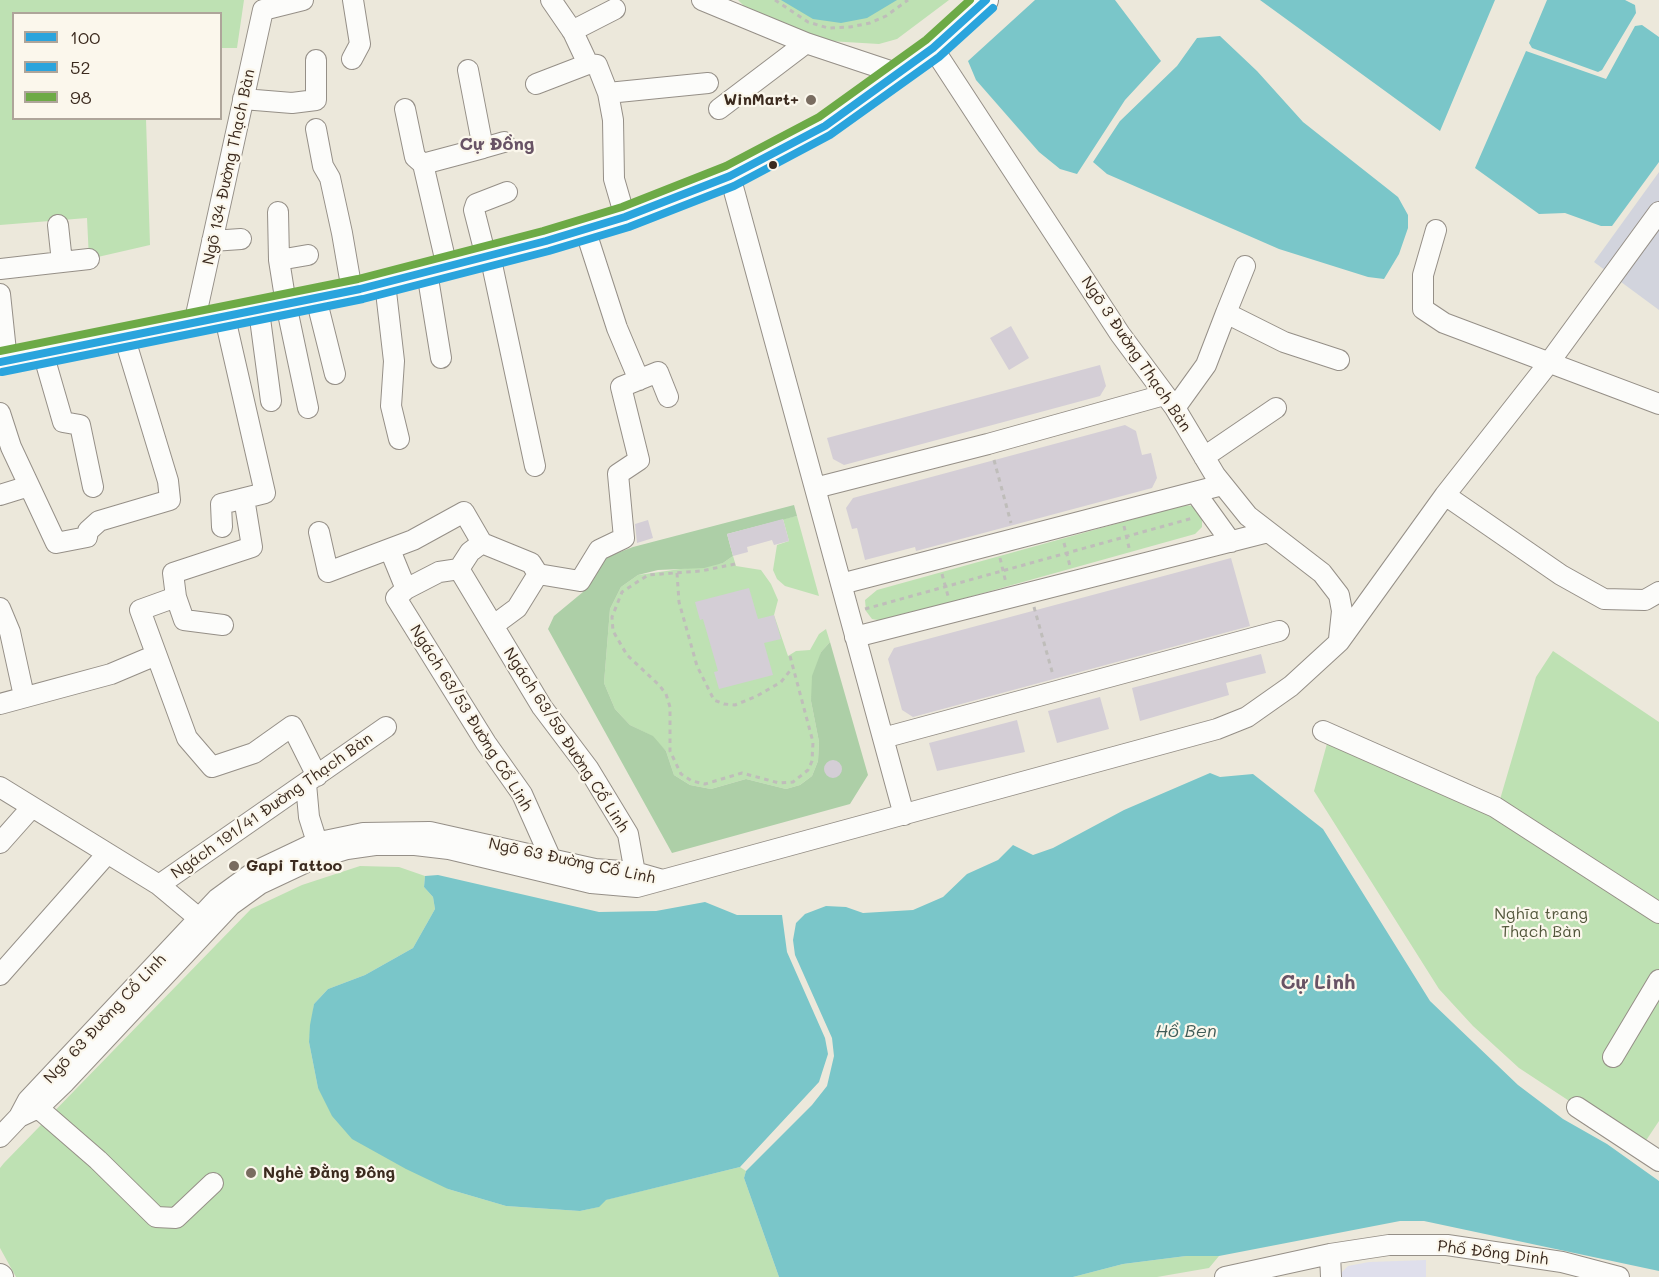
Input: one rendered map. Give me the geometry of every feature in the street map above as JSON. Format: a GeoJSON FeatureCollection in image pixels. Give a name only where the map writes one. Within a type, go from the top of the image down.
{"type":"FeatureCollection","features":[{"type":"Feature","properties":{"kind":"main road"},"geometry":{"type":"LineString","coordinates":[[4,362],[352,291],[437,270],[625,217],[730,176],[825,126],[933,48],[986,0]]}},
{"type":"Feature","properties":{"kind":"street"},"geometry":{"type":"LineString","coordinates":[[352,59],[360,44],[353,0]]}},
{"type":"Feature","properties":{"kind":"street"},"geometry":{"type":"LineString","coordinates":[[551,0],[572,31],[588,64]]}},
{"type":"Feature","properties":{"kind":"street","name":"Ngõ 134 Đường Thạch Bàn"},"geometry":{"type":"LineString","coordinates":[[194,324],[263,10],[296,1]]}},
{"type":"Feature","properties":{"kind":"street"},"geometry":{"type":"LineString","coordinates":[[708,1],[806,43],[898,74]]}},
{"type":"Feature","properties":{"kind":"street"},"geometry":{"type":"LineString","coordinates":[[572,31],[615,10]]}},
{"type":"Feature","properties":{"kind":"street"},"geometry":{"type":"LineString","coordinates":[[719,109],[806,43]]}},
{"type":"Feature","properties":{"kind":"street","name":"Ngõ 3 Đường Thạch Bàn"},"geometry":{"type":"LineString","coordinates":[[933,48],[1222,485],[1248,516],[1322,573],[1339,595],[1342,611],[1339,642]]}},
{"type":"Feature","properties":{"kind":"street"},"geometry":{"type":"LineString","coordinates":[[243,99],[292,103],[316,100],[316,60]]}},
{"type":"Feature","properties":{"kind":"street"},"geometry":{"type":"LineString","coordinates":[[536,84],[588,64],[597,66],[608,93],[613,120],[614,179],[625,217]]}},
{"type":"Feature","properties":{"kind":"street"},"geometry":{"type":"LineString","coordinates":[[468,70],[483,148]]}},
{"type":"Feature","properties":{"kind":"street"},"geometry":{"type":"LineString","coordinates":[[608,93],[708,83]]}},
{"type":"Feature","properties":{"kind":"street"},"geometry":{"type":"LineString","coordinates":[[405,109],[415,157],[423,164],[437,270],[441,358]]}},
{"type":"Feature","properties":{"kind":"street"},"geometry":{"type":"LineString","coordinates":[[316,129],[323,166],[330,178],[352,291]]}},
{"type":"Feature","properties":{"kind":"street"},"geometry":{"type":"LineString","coordinates":[[423,164],[504,142]]}},
{"type":"Feature","properties":{"kind":"street"},"geometry":{"type":"LineString","coordinates":[[730,176],[904,815]]}},
{"type":"Feature","properties":{"kind":"street"},"geometry":{"type":"LineString","coordinates":[[507,192],[476,204],[474,210],[488,256],[536,466]]}},
{"type":"Feature","properties":{"kind":"street"},"geometry":{"type":"LineString","coordinates":[[278,212],[279,260],[308,408]]}},
{"type":"Feature","properties":{"kind":"street","name":"Ngõ 63 Đường Cổ Linh"},"geometry":{"type":"LineString","coordinates":[[7,1125],[33,1104],[204,922],[236,883],[289,853],[429,839],[476,848],[615,886],[636,880],[666,881],[1232,724],[1275,699],[1339,642],[1445,495],[1548,364],[1659,212]]}},
{"type":"Feature","properties":{"kind":"street"},"geometry":{"type":"LineString","coordinates":[[58,225],[62,262]]}},
{"type":"Feature","properties":{"kind":"street"},"geometry":{"type":"LineString","coordinates":[[585,229],[617,328],[639,380]]}},
{"type":"Feature","properties":{"kind":"street"},"geometry":{"type":"LineString","coordinates":[[1436,230],[1424,275],[1423,309],[1444,323],[1659,404]]}},
{"type":"Feature","properties":{"kind":"street"},"geometry":{"type":"LineString","coordinates":[[212,241],[241,239]]}},
{"type":"Feature","properties":{"kind":"street"},"geometry":{"type":"LineString","coordinates":[[279,260],[308,255]]}},
{"type":"Feature","properties":{"kind":"street"},"geometry":{"type":"LineString","coordinates":[[0,268],[89,259]]}},
{"type":"Feature","properties":{"kind":"street"},"geometry":{"type":"LineString","coordinates":[[815,488],[988,444],[1169,402],[1206,365],[1245,266]]}},
{"type":"Feature","properties":{"kind":"street"},"geometry":{"type":"LineString","coordinates":[[385,283],[394,362],[391,406],[399,439]]}},
{"type":"Feature","properties":{"kind":"street"},"geometry":{"type":"LineString","coordinates":[[0,294],[4,362]]}},
{"type":"Feature","properties":{"kind":"street"},"geometry":{"type":"LineString","coordinates":[[316,298],[335,374]]}},
{"type":"Feature","properties":{"kind":"street"},"geometry":{"type":"LineString","coordinates":[[259,311],[271,401]]}},
{"type":"Feature","properties":{"kind":"street"},"geometry":{"type":"LineString","coordinates":[[1226,313],[1284,342],[1339,360]]}},
{"type":"Feature","properties":{"kind":"street"},"geometry":{"type":"LineString","coordinates":[[222,527],[221,504],[265,493],[225,318]]}},
{"type":"Feature","properties":{"kind":"street"},"geometry":{"type":"LineString","coordinates":[[0,413],[11,447],[56,543],[87,537],[88,531],[99,521],[170,500],[168,481],[124,336]]}},
{"type":"Feature","properties":{"kind":"street"},"geometry":{"type":"LineString","coordinates":[[43,353],[63,422],[80,425],[93,487]]}},
{"type":"Feature","properties":{"kind":"street"},"geometry":{"type":"LineString","coordinates":[[319,532],[328,572],[390,550],[464,512],[482,543],[531,562],[538,573],[580,581],[599,550],[624,538],[618,474],[639,460],[621,387],[658,372],[668,397]]}},
{"type":"Feature","properties":{"kind":"street"},"geometry":{"type":"LineString","coordinates":[[1204,457],[1276,408]]}},
{"type":"Feature","properties":{"kind":"street"},"geometry":{"type":"LineString","coordinates":[[841,584],[1222,485]]}},
{"type":"Feature","properties":{"kind":"street"},"geometry":{"type":"LineString","coordinates":[[0,495],[29,486]]}},
{"type":"Feature","properties":{"kind":"street"},"geometry":{"type":"LineString","coordinates":[[1195,492],[1231,542]]}},
{"type":"Feature","properties":{"kind":"street"},"geometry":{"type":"LineString","coordinates":[[1445,495],[1561,575],[1604,599],[1645,600],[1659,592]]}},
{"type":"Feature","properties":{"kind":"street"},"geometry":{"type":"LineString","coordinates":[[223,625],[184,620],[176,597],[173,573],[252,547],[244,498]]}},
{"type":"Feature","properties":{"kind":"street"},"geometry":{"type":"LineString","coordinates":[[855,637],[1268,532]]}},
{"type":"Feature","properties":{"kind":"street"},"geometry":{"type":"LineString","coordinates":[[401,593],[439,572],[459,569],[470,552],[482,543]]}},
{"type":"Feature","properties":{"kind":"street","name":"Ngách 63/53 Đường Cổ Linh"},"geometry":{"type":"LineString","coordinates":[[390,550],[401,593],[486,743],[522,794],[550,867]]}},
{"type":"Feature","properties":{"kind":"street","name":"Ngách 63/59 Đường Cổ Linh"},"geometry":{"type":"LineString","coordinates":[[459,569],[542,706],[588,768],[628,834],[636,880]]}},
{"type":"Feature","properties":{"kind":"street"},"geometry":{"type":"LineString","coordinates":[[494,625],[517,608],[538,573]]}},
{"type":"Feature","properties":{"kind":"street"},"geometry":{"type":"LineString","coordinates":[[176,597],[140,610],[187,738],[212,767],[254,753],[292,726],[311,780],[319,850]]}},
{"type":"Feature","properties":{"kind":"street"},"geometry":{"type":"LineString","coordinates":[[0,608],[10,632],[24,696]]}},
{"type":"Feature","properties":{"kind":"street"},"geometry":{"type":"LineString","coordinates":[[883,738],[1279,631]]}},
{"type":"Feature","properties":{"kind":"street"},"geometry":{"type":"LineString","coordinates":[[0,704],[111,674],[156,655]]}},
{"type":"Feature","properties":{"kind":"street","name":"Ngách 191/41 Đường Thạch Bàn"},"geometry":{"type":"LineString","coordinates":[[159,885],[386,727]]}},
{"type":"Feature","properties":{"kind":"street"},"geometry":{"type":"LineString","coordinates":[[1323,731],[1495,807],[1659,914]]}},
{"type":"Feature","properties":{"kind":"street"},"geometry":{"type":"LineString","coordinates":[[0,787],[106,855],[159,885],[204,922]]}},
{"type":"Feature","properties":{"kind":"street"},"geometry":{"type":"LineString","coordinates":[[0,843],[32,807]]}},
{"type":"Feature","properties":{"kind":"street"},"geometry":{"type":"LineString","coordinates":[[0,975],[106,855]]}},
{"type":"Feature","properties":{"kind":"street"},"geometry":{"type":"LineString","coordinates":[[1613,1057],[1659,980]]}},
{"type":"Feature","properties":{"kind":"street"},"geometry":{"type":"LineString","coordinates":[[33,1104],[98,1160],[156,1217],[176,1218],[213,1183]]}},
{"type":"Feature","properties":{"kind":"street"},"geometry":{"type":"LineString","coordinates":[[1577,1107],[1659,1161]]}},
{"type":"Feature","properties":{"kind":"street","name":"Phố Đồng Dinh"},"geometry":{"type":"LineString","coordinates":[[1224,1277],[1330,1254],[1389,1245],[1447,1245],[1563,1269],[1619,1277]]}},
{"type":"Feature","properties":{"kind":"street"},"geometry":{"type":"LineString","coordinates":[[1330,1254],[1330,1277]]}},
{"type":"Feature","properties":{"kind":"path"},"geometry":{"type":"LineString","coordinates":[[776,0],[808,22],[828,28],[850,27],[870,22],[886,16],[908,0]]}},
{"type":"Feature","properties":{"kind":"path"},"geometry":{"type":"LineString","coordinates":[[992,452],[1013,530]]}},
{"type":"Feature","properties":{"kind":"path"},"geometry":{"type":"LineString","coordinates":[[865,609],[1210,513]]}},
{"type":"Feature","properties":{"kind":"path"},"geometry":{"type":"LineString","coordinates":[[1123,522],[1130,552]]}},
{"type":"Feature","properties":{"kind":"path"},"geometry":{"type":"LineString","coordinates":[[1063,538],[1070,569]]}},
{"type":"Feature","properties":{"kind":"path"},"geometry":{"type":"LineString","coordinates":[[999,556],[1007,586]]}},
{"type":"Feature","properties":{"kind":"path"},"geometry":{"type":"LineString","coordinates":[[735,564],[648,575],[634,582],[622,592],[612,617],[613,631],[627,656],[666,694],[670,707],[670,751],[681,774],[692,781],[705,784],[742,773],[779,783],[801,777],[808,770],[814,751],[790,656]]}},
{"type":"Feature","properties":{"kind":"path"},"geometry":{"type":"LineString","coordinates":[[941,572],[949,602]]}},
{"type":"Feature","properties":{"kind":"path"},"geometry":{"type":"LineString","coordinates":[[677,573],[679,602],[697,666],[714,700],[735,705],[757,696],[781,682],[793,667]]}},
{"type":"Feature","properties":{"kind":"path"},"geometry":{"type":"LineString","coordinates":[[1034,607],[1055,682]]}},
{"type":"Feature","properties":{"kind":"shaded area"},"geometry":{"type":"Polygon","coordinates":[[[1659,172],[1659,310],[1594,262],[1659,172]]]}},
{"type":"Feature","properties":{"kind":"shaded area"},"geometry":{"type":"Polygon","coordinates":[[[1426,1260],[1426,1277],[1337,1277],[1348,1266],[1369,1262],[1426,1260]]]}},
{"type":"Feature","properties":{"kind":"green space"},"geometry":{"type":"Polygon","coordinates":[[[0,0],[244,0],[237,48],[222,48],[222,12],[12,12],[12,120],[146,120],[150,245],[89,259],[87,218],[0,225],[0,0]]]}},
{"type":"Feature","properties":{"kind":"green space"},"geometry":{"type":"Polygon","coordinates":[[[738,0],[949,0],[897,39],[879,44],[829,41],[749,11],[738,0]]]}},
{"type":"Feature","properties":{"kind":"green space"},"geometry":{"type":"Polygon","coordinates":[[[794,505],[797,516],[727,534],[733,556],[723,563],[704,568],[658,570],[638,575],[621,587],[610,609],[604,683],[615,709],[630,725],[653,736],[666,751],[674,775],[690,785],[711,789],[746,779],[786,789],[800,785],[812,776],[818,761],[819,742],[811,701],[812,676],[821,652],[830,642],[868,775],[850,804],[672,853],[548,629],[554,616],[583,592],[599,560],[633,547],[794,505]]]}},
{"type":"Feature","properties":{"kind":"green space"},"geometry":{"type":"Polygon","coordinates":[[[1184,505],[1194,506],[1202,515],[1202,527],[1195,534],[883,621],[872,619],[866,611],[865,600],[877,590],[1184,505]]]}},
{"type":"Feature","properties":{"kind":"green space"},"geometry":{"type":"Polygon","coordinates":[[[797,516],[819,596],[785,586],[777,579],[773,570],[777,545],[789,541],[783,519],[797,516]]]}},
{"type":"Feature","properties":{"kind":"green space"},"geometry":{"type":"Polygon","coordinates":[[[733,556],[736,566],[761,570],[771,584],[778,600],[774,615],[788,656],[796,651],[810,650],[819,634],[826,629],[830,642],[821,652],[811,701],[819,742],[818,761],[812,776],[800,785],[786,789],[746,779],[711,789],[690,785],[674,775],[666,751],[650,735],[630,725],[615,709],[604,683],[610,609],[621,587],[638,575],[723,563],[733,556]]]}},
{"type":"Feature","properties":{"kind":"green space","name":"Nghĩa trang Thạch Bàn"},"geometry":{"type":"Polygon","coordinates":[[[1553,651],[1659,722],[1659,1121],[1641,1148],[1519,1068],[1473,1026],[1439,989],[1314,791],[1328,740],[1496,813],[1536,677],[1553,651]]]}},
{"type":"Feature","properties":{"kind":"green space"},"geometry":{"type":"Polygon","coordinates":[[[360,866],[399,867],[425,876],[424,887],[433,897],[435,909],[413,948],[365,975],[328,989],[314,1004],[309,1042],[318,1088],[448,1189],[506,1206],[580,1211],[598,1207],[605,1200],[740,1167],[746,1171],[744,1178],[779,1277],[16,1277],[0,1248],[0,1168],[4,1163],[251,909],[302,885],[360,866]]]}},
{"type":"Feature","properties":{"kind":"green space"},"geometry":{"type":"Polygon","coordinates":[[[1186,1256],[1219,1256],[1209,1268],[1157,1277],[1073,1277],[1123,1264],[1186,1256]]]}},
{"type":"Feature","properties":{"kind":"water"},"geometry":{"type":"Polygon","coordinates":[[[781,0],[897,0],[867,18],[841,23],[813,19],[781,0]]]}},
{"type":"Feature","properties":{"kind":"water"},"geometry":{"type":"Polygon","coordinates":[[[1035,0],[1115,0],[1161,61],[1125,100],[1077,174],[1060,169],[1039,152],[976,80],[968,61],[1035,0]]]}},
{"type":"Feature","properties":{"kind":"water"},"geometry":{"type":"Polygon","coordinates":[[[1260,0],[1495,0],[1440,131],[1260,0]]]}},
{"type":"Feature","properties":{"kind":"water"},"geometry":{"type":"Polygon","coordinates":[[[1547,0],[1625,0],[1635,5],[1636,13],[1602,70],[1598,72],[1532,48],[1529,43],[1547,0]]]}},
{"type":"Feature","properties":{"kind":"water"},"geometry":{"type":"Polygon","coordinates":[[[1642,25],[1659,37],[1659,162],[1612,226],[1601,226],[1565,213],[1539,214],[1475,168],[1526,51],[1606,79],[1635,26],[1642,25]]]}},
{"type":"Feature","properties":{"kind":"water"},"geometry":{"type":"Polygon","coordinates":[[[1220,36],[1257,71],[1303,122],[1398,197],[1408,215],[1408,228],[1399,254],[1384,279],[1368,277],[1279,249],[1107,174],[1093,162],[1120,121],[1177,66],[1197,38],[1220,36]]]}},
{"type":"Feature","properties":{"kind":"water","name":"Hồ Ben"},"geometry":{"type":"Polygon","coordinates":[[[1210,773],[1220,777],[1253,774],[1323,829],[1430,1001],[1518,1085],[1563,1119],[1607,1144],[1659,1181],[1659,1271],[1424,1221],[1400,1221],[1219,1256],[1186,1256],[1123,1264],[1073,1277],[779,1277],[744,1178],[746,1171],[812,1105],[827,1086],[834,1056],[832,1038],[795,955],[793,940],[796,923],[805,914],[826,906],[846,907],[863,913],[913,910],[943,897],[967,874],[998,860],[1013,845],[1033,855],[1053,848],[1124,810],[1210,773]]]}},
{"type":"Feature","properties":{"kind":"water"},"geometry":{"type":"Polygon","coordinates":[[[438,875],[599,912],[656,911],[705,902],[737,915],[782,915],[787,952],[825,1038],[828,1054],[819,1082],[740,1167],[606,1200],[599,1207],[580,1211],[506,1206],[448,1189],[406,1169],[352,1139],[332,1116],[318,1088],[309,1042],[310,1025],[314,1004],[328,989],[365,975],[413,948],[435,909],[433,897],[424,887],[425,876],[438,875]]]}},
{"type":"Feature","properties":{"kind":"building"},"geometry":{"type":"Polygon","coordinates":[[[1011,326],[1029,358],[1009,370],[990,338],[1011,326]]]}},
{"type":"Feature","properties":{"kind":"building"},"geometry":{"type":"Polygon","coordinates":[[[1100,365],[1106,386],[1100,396],[844,465],[833,459],[827,438],[1100,365]]]}},
{"type":"Feature","properties":{"kind":"building"},"geometry":{"type":"Polygon","coordinates":[[[1125,425],[1136,431],[1142,455],[1151,453],[1157,478],[1152,488],[916,551],[915,547],[865,560],[857,528],[852,529],[846,508],[853,498],[1125,425]]]}},
{"type":"Feature","properties":{"kind":"building"},"geometry":{"type":"Polygon","coordinates":[[[783,519],[789,541],[774,545],[772,540],[747,547],[748,552],[733,556],[727,534],[783,519]]]}},
{"type":"Feature","properties":{"kind":"building"},"geometry":{"type":"Polygon","coordinates":[[[648,520],[653,538],[637,543],[635,524],[648,520]]]}},
{"type":"Feature","properties":{"kind":"building"},"geometry":{"type":"Polygon","coordinates":[[[1231,558],[1250,626],[913,717],[902,710],[888,659],[894,648],[1231,558]]]}},
{"type":"Feature","properties":{"kind":"building"},"geometry":{"type":"Polygon","coordinates":[[[749,588],[758,619],[774,615],[781,639],[764,643],[773,675],[719,689],[714,672],[718,671],[703,619],[700,620],[695,602],[749,588]]]}},
{"type":"Feature","properties":{"kind":"building"},"geometry":{"type":"Polygon","coordinates":[[[1261,654],[1266,673],[1226,683],[1229,695],[1140,721],[1132,688],[1261,654]]]}},
{"type":"Feature","properties":{"kind":"building"},"geometry":{"type":"Polygon","coordinates":[[[1100,697],[1109,729],[1057,743],[1048,711],[1100,697]]]}},
{"type":"Feature","properties":{"kind":"building"},"geometry":{"type":"Polygon","coordinates":[[[1017,720],[1025,752],[937,771],[929,743],[1017,720]]]}},
{"type":"Feature","properties":{"kind":"building"},"geometry":{"type":"Polygon","coordinates":[[[829,760],[837,760],[842,765],[840,776],[829,778],[824,773],[824,765],[829,760]]]}},
{"type":"Feature","properties":{"kind":"transit line","name":"98"},"geometry":{"type":"LineString","coordinates":[[0,351],[358,279],[543,231],[622,207],[726,166],[819,117],[926,40],[970,0]]}},
{"type":"Feature","properties":{"kind":"transit line","name":"100"},"geometry":{"type":"LineString","coordinates":[[0,362],[360,289],[546,241],[625,217],[730,176],[825,126],[933,48],[986,0]]}},
{"type":"Feature","properties":{"kind":"transit line","name":"52"},"geometry":{"type":"LineString","coordinates":[[2,372],[363,299],[549,251],[629,227],[734,186],[830,135],[939,57],[993,8]]}},
{"type":"Feature","properties":{"kind":"place","name":"WinMart+"},"geometry":{"type":"Point","coordinates":[811,100]}},
{"type":"Feature","properties":{"kind":"place","name":"Gapi Tattoo"},"geometry":{"type":"Point","coordinates":[234,866]}},
{"type":"Feature","properties":{"kind":"place","name":"Nghè Đằng Đông"},"geometry":{"type":"Point","coordinates":[251,1173]}},
{"type":"Feature","properties":{"kind":"district","name":"Cự Đồng"},"geometry":{"type":"Point","coordinates":[497,144]}},
{"type":"Feature","properties":{"kind":"district","name":"Cự Linh"},"geometry":{"type":"Point","coordinates":[1318,983]}}]}
